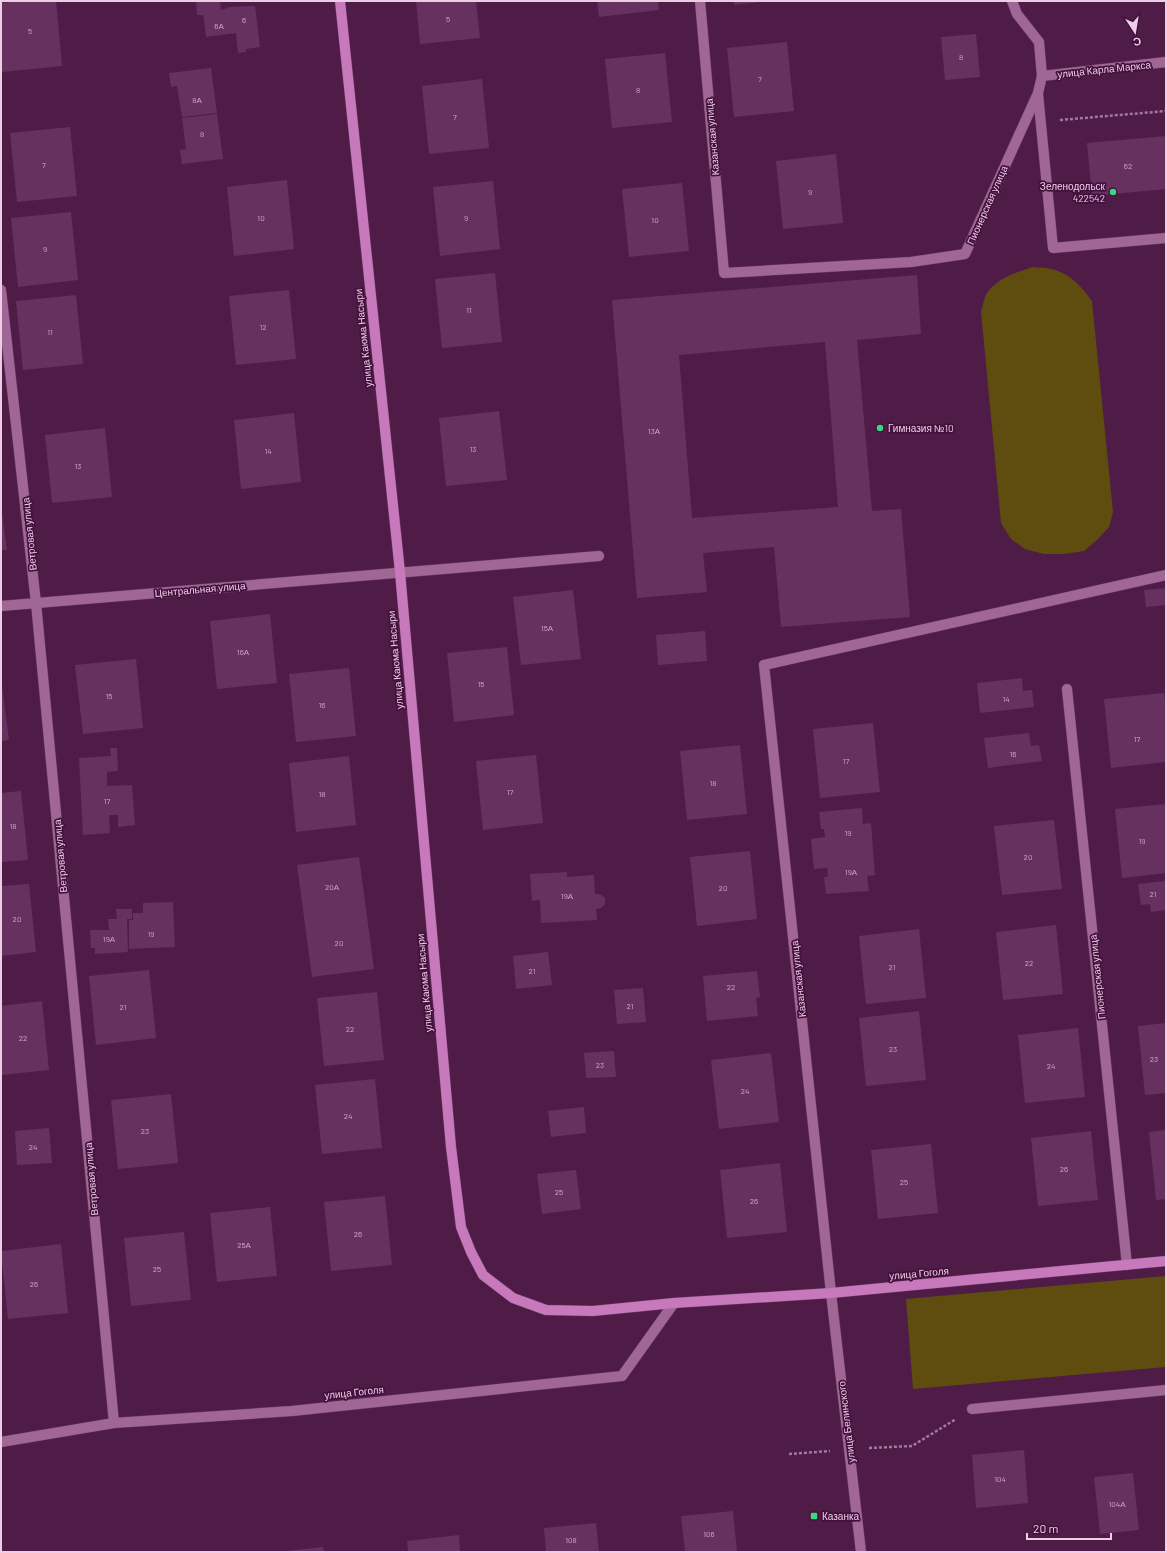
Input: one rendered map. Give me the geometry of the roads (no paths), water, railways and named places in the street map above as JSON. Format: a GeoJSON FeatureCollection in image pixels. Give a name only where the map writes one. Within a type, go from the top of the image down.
{"type":"FeatureCollection","features":[{"type":"Feature","properties":{"kind":"main road","name":"улица Каюма Насыри"},"geometry":{"type":"LineString","coordinates":[[340,1],[400,572],[451,1147],[461,1226],[471,1252],[483,1275],[513,1298]]}},
{"type":"Feature","properties":{"kind":"main road","name":"улица Гоголя"},"geometry":{"type":"LineString","coordinates":[[513,1298],[546,1310],[593,1311],[674,1303],[831,1293],[1166,1261]]}},
{"type":"Feature","properties":{"kind":"street","name":"Казанская улица"},"geometry":{"type":"LineString","coordinates":[[700,1],[724,273]]}},
{"type":"Feature","properties":{"kind":"street","name":"Пионерская улица"},"geometry":{"type":"LineString","coordinates":[[724,273],[911,262],[965,254],[1038,93],[1042,76],[1039,42],[1017,14],[1012,1]]}},
{"type":"Feature","properties":{"kind":"street","name":"улица Карла Маркса"},"geometry":{"type":"LineString","coordinates":[[1042,76],[1166,62]]}},
{"type":"Feature","properties":{"kind":"street"},"geometry":{"type":"LineString","coordinates":[[1038,93],[1053,248],[1166,238]]}},
{"type":"Feature","properties":{"kind":"street","name":"Ветровая улица"},"geometry":{"type":"LineString","coordinates":[[1,290],[36,603],[114,1423]]}},
{"type":"Feature","properties":{"kind":"street","name":"Центральная улица"},"geometry":{"type":"LineString","coordinates":[[1,606],[599,556]]}},
{"type":"Feature","properties":{"kind":"street","name":"Казанская улица"},"geometry":{"type":"LineString","coordinates":[[831,1293],[764,665],[1166,575]]}},
{"type":"Feature","properties":{"kind":"street","name":"Пионерская улица"},"geometry":{"type":"LineString","coordinates":[[1067,689],[1127,1265]]}},
{"type":"Feature","properties":{"kind":"street","name":"улица Белинского"},"geometry":{"type":"LineString","coordinates":[[831,1293],[861,1552]]}},
{"type":"Feature","properties":{"kind":"street","name":"улица Гоголя"},"geometry":{"type":"LineString","coordinates":[[1,1442],[114,1423],[292,1411],[622,1376],[674,1303]]}},
{"type":"Feature","properties":{"kind":"street"},"geometry":{"type":"LineString","coordinates":[[972,1409],[1166,1390]]}},
{"type":"Feature","properties":{"kind":"place","name":"Зеленодольск 422542"},"geometry":{"type":"Point","coordinates":[1113,192]}},
{"type":"Feature","properties":{"kind":"place","name":"Гимназия №10"},"geometry":{"type":"Point","coordinates":[880,428]}},
{"type":"Feature","properties":{"kind":"place","name":"Казанка"},"geometry":{"type":"Point","coordinates":[814,1516]}}]}
